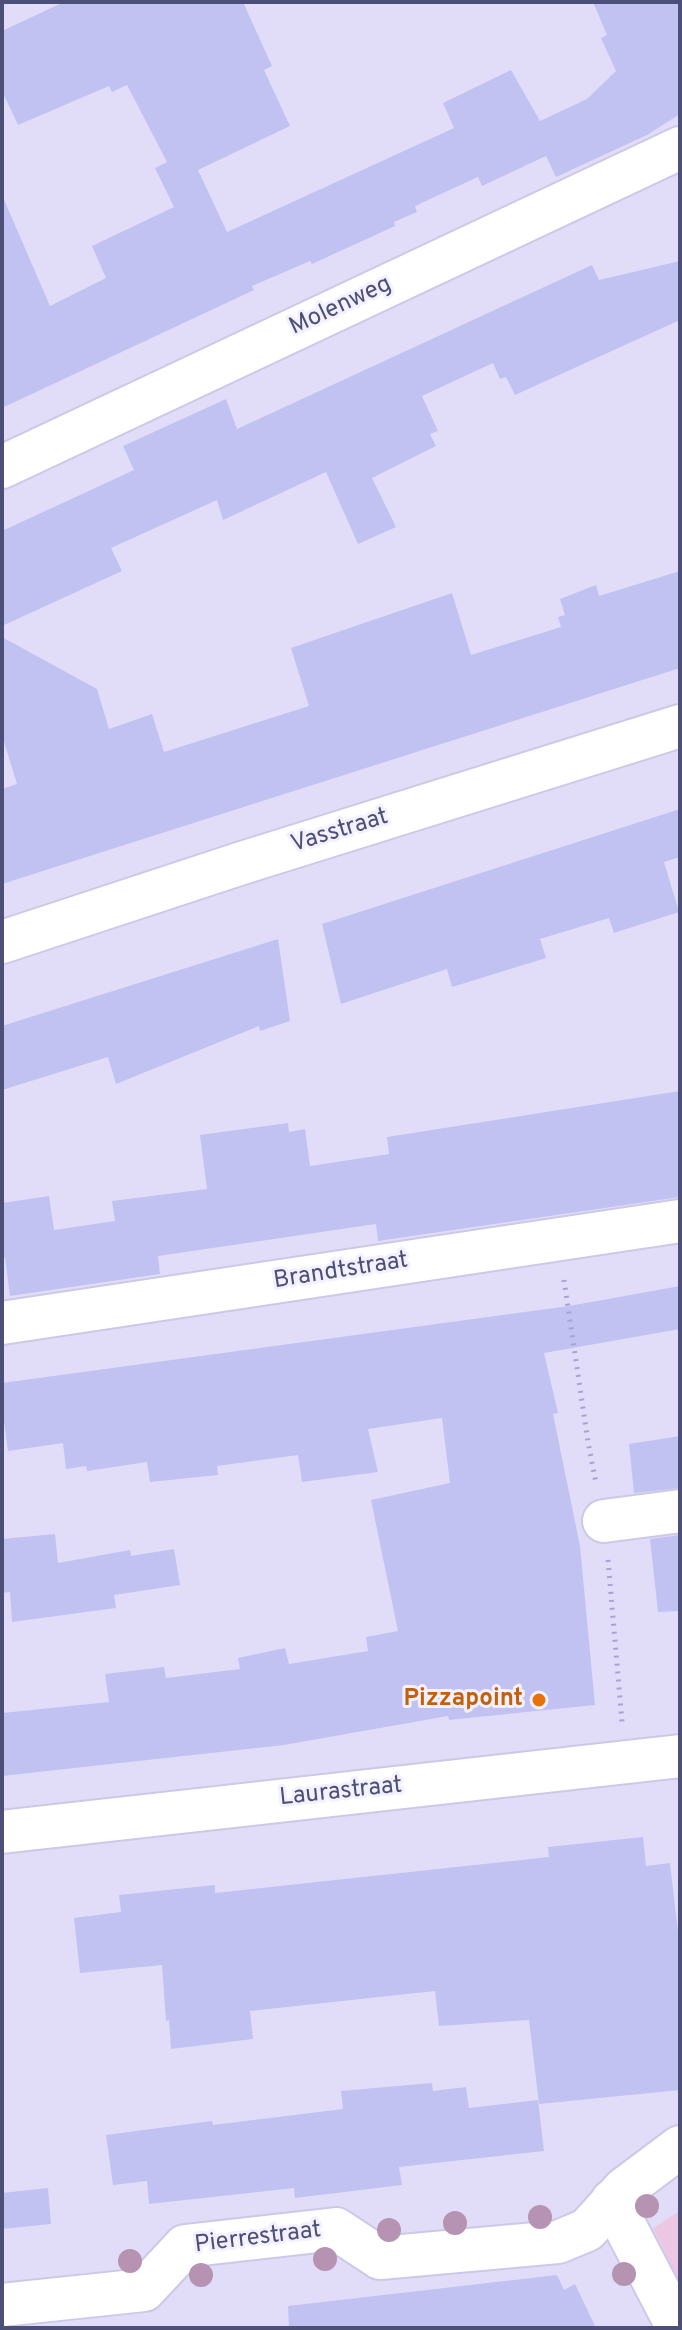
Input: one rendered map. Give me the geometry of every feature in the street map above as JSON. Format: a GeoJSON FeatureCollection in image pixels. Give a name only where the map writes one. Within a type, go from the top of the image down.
{"type":"FeatureCollection","features":[{"type":"Feature","properties":{"kind":"street","name":"Molenweg"},"geometry":{"type":"LineString","coordinates":[[2,467],[680,148]]}},
{"type":"Feature","properties":{"kind":"street","name":"Vasstraat"},"geometry":{"type":"LineString","coordinates":[[2,942],[242,863],[680,726]]}},
{"type":"Feature","properties":{"kind":"street","name":"Brandtstraat"},"geometry":{"type":"LineString","coordinates":[[2,1323],[680,1221]]}},
{"type":"Feature","properties":{"kind":"street"},"geometry":{"type":"LineString","coordinates":[[604,1521],[680,1511]]}},
{"type":"Feature","properties":{"kind":"street","name":"Laurastraat"},"geometry":{"type":"LineString","coordinates":[[2,1832],[680,1756]]}},
{"type":"Feature","properties":{"kind":"street","name":"Pierrestraat"},"geometry":{"type":"LineString","coordinates":[[9,2313],[144,2290],[185,2246],[336,2229],[380,2258],[558,2242],[587,2230],[636,2179],[680,2147]]}},
{"type":"Feature","properties":{"kind":"street"},"geometry":{"type":"LineString","coordinates":[[612,2201],[678,2328]]}},
{"type":"Feature","properties":{"kind":"shaded area"},"geometry":{"type":"Polygon","coordinates":[[[2,2],[680,2],[680,2328],[2,2328],[2,2]]]}},
{"type":"Feature","properties":{"kind":"shaded area"},"geometry":{"type":"Polygon","coordinates":[[[680,2211],[680,2284],[653,2228],[680,2211]]]}},
{"type":"Feature","properties":{"kind":"building"},"geometry":{"type":"Polygon","coordinates":[[[64,2],[243,2],[272,66],[264,70],[290,126],[198,170],[227,232],[454,128],[443,103],[511,70],[540,121],[587,99],[616,71],[601,38],[607,35],[593,2],[680,2],[680,114],[647,135],[556,177],[546,156],[482,186],[478,177],[415,206],[417,212],[394,222],[395,226],[312,264],[310,261],[252,286],[254,290],[2,408],[2,195],[50,306],[106,278],[92,246],[174,207],[155,168],[167,162],[127,85],[112,92],[109,86],[18,125],[2,91],[2,31],[64,2]]]}},
{"type":"Feature","properties":{"kind":"building"},"geometry":{"type":"Polygon","coordinates":[[[680,261],[680,320],[515,395],[506,377],[500,379],[493,363],[422,396],[438,431],[430,434],[436,446],[372,478],[396,527],[358,544],[326,472],[223,520],[217,500],[111,548],[122,571],[2,626],[2,531],[134,470],[123,446],[226,399],[237,429],[592,265],[599,280],[680,261]]]}},
{"type":"Feature","properties":{"kind":"building"},"geometry":{"type":"Polygon","coordinates":[[[680,571],[680,668],[2,884],[2,789],[17,784],[2,735],[2,637],[97,689],[109,729],[152,714],[164,752],[309,706],[291,648],[452,593],[471,655],[561,627],[558,617],[565,615],[560,599],[596,585],[599,596],[680,571]]]}},
{"type":"Feature","properties":{"kind":"building"},"geometry":{"type":"Polygon","coordinates":[[[680,809],[680,857],[664,862],[679,912],[614,933],[609,918],[540,939],[546,958],[452,987],[447,969],[341,1004],[322,924],[680,809]]]}},
{"type":"Feature","properties":{"kind":"building"},"geometry":{"type":"Polygon","coordinates":[[[278,939],[290,1021],[260,1031],[259,1026],[116,1084],[108,1057],[2,1090],[2,1026],[278,939]]]}},
{"type":"Feature","properties":{"kind":"building"},"geometry":{"type":"Polygon","coordinates":[[[680,1091],[680,1197],[378,1241],[376,1224],[158,1256],[160,1274],[10,1296],[5,1257],[2,1258],[2,1203],[49,1196],[54,1230],[115,1221],[112,1201],[207,1189],[200,1135],[288,1123],[289,1132],[305,1129],[310,1166],[389,1154],[387,1137],[680,1091]]]}},
{"type":"Feature","properties":{"kind":"building"},"geometry":{"type":"Polygon","coordinates":[[[680,1286],[680,1329],[544,1353],[558,1413],[553,1414],[580,1546],[595,1705],[449,1720],[448,1716],[284,1745],[2,1776],[2,1713],[109,1702],[105,1674],[164,1667],[166,1678],[240,1669],[238,1658],[285,1648],[289,1664],[368,1651],[366,1637],[398,1631],[371,1500],[450,1483],[442,1418],[368,1429],[378,1472],[302,1482],[298,1455],[217,1466],[218,1475],[150,1482],[147,1462],[87,1471],[86,1466],[66,1469],[63,1443],[8,1451],[2,1383],[569,1306],[680,1286]]]}},
{"type":"Feature","properties":{"kind":"building"},"geometry":{"type":"Polygon","coordinates":[[[680,1436],[680,1488],[634,1493],[629,1444],[680,1436]]]}},
{"type":"Feature","properties":{"kind":"building"},"geometry":{"type":"Polygon","coordinates":[[[55,1534],[58,1563],[130,1550],[131,1556],[174,1549],[180,1585],[114,1595],[116,1608],[12,1622],[10,1592],[2,1593],[2,1539],[55,1534]]]}},
{"type":"Feature","properties":{"kind":"building"},"geometry":{"type":"Polygon","coordinates":[[[680,1535],[680,1611],[658,1612],[650,1539],[680,1535]]]}},
{"type":"Feature","properties":{"kind":"building"},"geometry":{"type":"Polygon","coordinates":[[[643,1837],[646,1866],[670,1863],[680,1949],[680,2090],[539,2104],[529,2020],[439,2026],[435,1991],[250,2011],[253,2039],[171,2049],[162,1965],[80,1973],[74,1918],[121,1912],[119,1895],[215,1885],[215,1893],[549,1857],[548,1847],[643,1837]]]}},
{"type":"Feature","properties":{"kind":"building"},"geometry":{"type":"Polygon","coordinates":[[[432,2083],[433,2091],[466,2087],[469,2108],[538,2100],[544,2151],[399,2167],[402,2185],[295,2198],[294,2188],[149,2204],[147,2181],[113,2185],[106,2135],[343,2109],[341,2091],[432,2083]]]}},
{"type":"Feature","properties":{"kind":"building"},"geometry":{"type":"Polygon","coordinates":[[[48,2188],[51,2224],[2,2229],[2,2193],[48,2188]]]}},
{"type":"Feature","properties":{"kind":"building"},"geometry":{"type":"Polygon","coordinates":[[[557,2275],[564,2290],[575,2284],[596,2328],[289,2328],[288,2306],[557,2275]]]}},
{"type":"Feature","properties":{"kind":"place","name":"Pizzapoint"},"geometry":{"type":"Point","coordinates":[539,1700]}}]}
